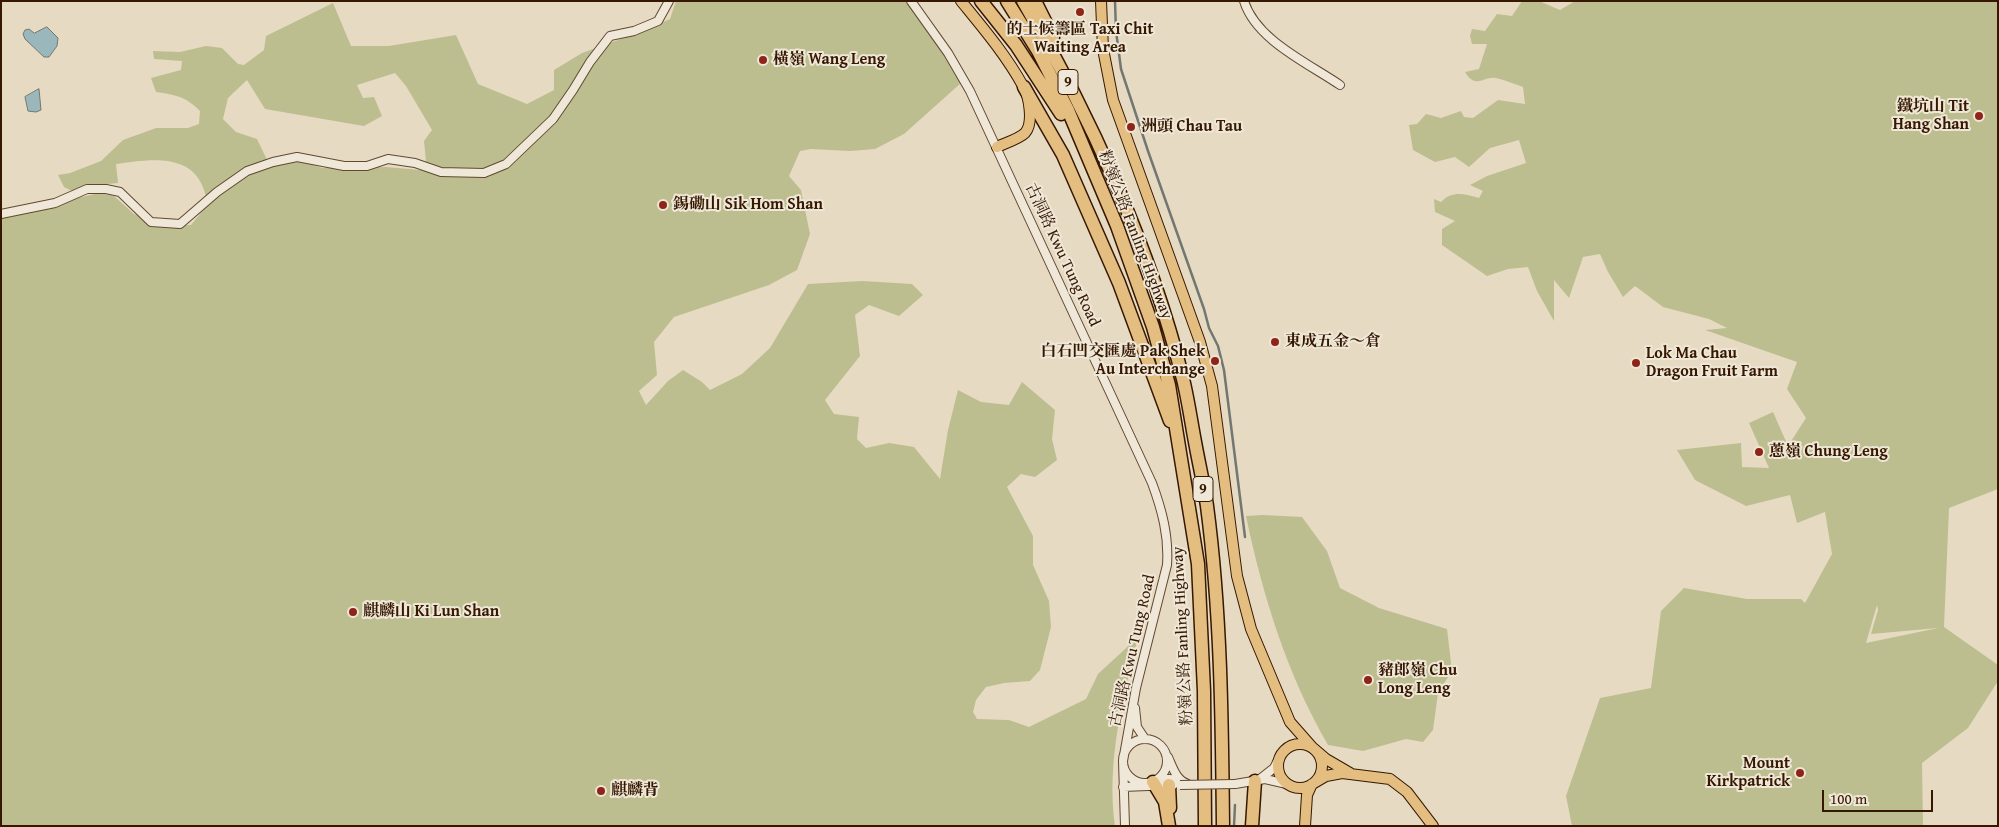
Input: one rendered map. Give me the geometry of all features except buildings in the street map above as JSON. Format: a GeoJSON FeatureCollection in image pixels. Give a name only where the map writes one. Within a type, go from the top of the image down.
{"type":"FeatureCollection","features":[{"type":"Feature","properties":{"kind":"highway"},"geometry":{"type":"LineString","coordinates":[[982,1],[1026,60],[1087,156]]}},
{"type":"Feature","properties":{"kind":"highway","name":"粉嶺公路 Fanling Highway"},"geometry":{"type":"LineString","coordinates":[[1007,1],[1038,51],[1068,110],[1117,226],[1153,327],[1169,385],[1199,576],[1204,696],[1205,826]]}},
{"type":"Feature","properties":{"kind":"highway","name":"粉嶺公路 Fanling Highway"},"geometry":{"type":"LineString","coordinates":[[1023,1],[1075,96],[1108,165],[1150,273],[1182,376],[1207,506],[1219,647],[1222,732],[1222,826]]}},
{"type":"Feature","properties":{"kind":"highway"},"geometry":{"type":"LineString","coordinates":[[1035,1],[1075,81],[1108,165]]}},
{"type":"Feature","properties":{"kind":"highway"},"geometry":{"type":"LineString","coordinates":[[1024,87],[1063,155],[1119,283],[1179,441]]}},
{"type":"Feature","properties":{"kind":"highway"},"geometry":{"type":"LineString","coordinates":[[1252,826],[1256,781]]}},
{"type":"Feature","properties":{"kind":"highway"},"geometry":{"type":"LineString","coordinates":[[1170,783],[1170,826]]}},
{"type":"Feature","properties":{"kind":"main road"},"geometry":{"type":"LineString","coordinates":[[961,1],[1024,87],[1030,114],[1030,124],[1024,134],[997,147]]}},
{"type":"Feature","properties":{"kind":"main road"},"geometry":{"type":"LineString","coordinates":[[1101,1],[1103,48],[1113,100],[1200,342],[1212,386],[1237,576],[1254,635],[1290,722],[1320,756],[1322,764],[1322,771],[1307,795],[1305,826]]}},
{"type":"Feature","properties":{"kind":"main road"},"geometry":{"type":"LineString","coordinates":[[1290,722],[1290,742],[1282,753],[1279,772],[1290,785],[1302,794],[1306,811]]}},
{"type":"Feature","properties":{"kind":"main road"},"geometry":{"type":"LineString","coordinates":[[1282,753],[1296,744],[1310,746],[1326,759],[1350,773]]}},
{"type":"Feature","properties":{"kind":"main road"},"geometry":{"type":"LineString","coordinates":[[1290,785],[1301,788],[1334,774],[1350,773],[1390,780],[1401,786],[1419,806],[1433,826]]}},
{"type":"Feature","properties":{"kind":"street"},"geometry":{"type":"LineString","coordinates":[[1,214],[55,203],[87,189],[106,189],[120,192],[151,222],[180,224],[217,192],[247,172],[273,162],[297,157],[344,166],[367,166],[388,159],[415,163],[441,172],[484,173],[506,164],[553,119],[574,90],[590,62],[610,36],[634,31],[658,21],[669,1]]}},
{"type":"Feature","properties":{"kind":"street","name":"古洞路 Kwu Tung Road"},"geometry":{"type":"LineString","coordinates":[[911,1],[948,53],[970,91],[1152,483],[1162,512],[1166,528],[1168,565],[1136,688],[1123,761],[1122,786],[1125,826]]}},
{"type":"Feature","properties":{"kind":"street"},"geometry":{"type":"LineString","coordinates":[[1244,1],[1254,22],[1264,34],[1340,85]]}},
{"type":"Feature","properties":{"kind":"street"},"geometry":{"type":"LineString","coordinates":[[1136,688],[1137,727],[1145,739]]}},
{"type":"Feature","properties":{"kind":"street"},"geometry":{"type":"LineString","coordinates":[[1122,786],[1181,781],[1166,753],[1158,743],[1145,739],[1132,744],[1127,749],[1123,761],[1128,775],[1138,782]]}},
{"type":"Feature","properties":{"kind":"street"},"geometry":{"type":"LineString","coordinates":[[1166,753],[1170,783]]}},
{"type":"Feature","properties":{"kind":"street"},"geometry":{"type":"LineString","coordinates":[[1256,781],[1265,777],[1274,768],[1282,753]]}},
{"type":"Feature","properties":{"kind":"street"},"geometry":{"type":"LineString","coordinates":[[1123,797],[1130,785],[1138,782],[1235,784],[1272,780],[1290,785]]}},
{"type":"Feature","properties":{"kind":"green space"},"geometry":{"type":"Polygon","coordinates":[[[676,1],[905,1],[943,47],[961,83],[904,134],[875,149],[850,151],[811,149],[800,151],[789,176],[801,190],[810,234],[797,270],[769,285],[674,317],[654,342],[657,375],[639,391],[646,405],[668,381],[683,370],[702,382],[710,390],[742,374],[770,348],[808,284],[862,281],[912,284],[923,295],[899,316],[869,305],[855,315],[860,356],[825,400],[834,414],[859,417],[857,439],[866,448],[889,443],[914,447],[940,479],[948,430],[958,390],[981,402],[1009,405],[1022,382],[1055,410],[1052,439],[1057,460],[1035,477],[1021,474],[1007,487],[1033,536],[1033,565],[1049,601],[1051,627],[1040,670],[1030,681],[1004,683],[986,687],[976,700],[973,712],[977,719],[1009,720],[1029,727],[1086,699],[1098,674],[1138,637],[1122,707],[1114,754],[1113,802],[1115,826],[1,826],[1,216],[99,193],[114,196],[134,214],[165,226],[191,225],[208,204],[203,187],[195,174],[187,167],[176,163],[152,160],[116,164],[118,183],[96,185],[72,191],[64,187],[58,175],[70,173],[101,161],[123,140],[156,128],[188,128],[199,124],[200,111],[190,102],[175,95],[156,92],[151,78],[181,70],[182,61],[154,59],[153,51],[180,52],[206,46],[222,48],[238,64],[244,65],[264,50],[266,36],[333,3],[351,46],[389,46],[456,35],[478,84],[527,104],[554,90],[554,70],[582,53],[670,19],[676,1]],[[395,73],[357,85],[363,98],[374,97],[382,116],[364,126],[265,109],[247,80],[228,98],[223,119],[236,132],[257,139],[270,166],[290,161],[307,163],[322,168],[386,167],[420,170],[426,162],[424,141],[432,130],[406,86],[395,73]]]}},
{"type":"Feature","properties":{"kind":"green space"},"geometry":{"type":"Polygon","coordinates":[[[1522,1],[1539,1],[1560,10],[1575,1],[1998,1],[1998,489],[1949,508],[1944,627],[1998,665],[1998,681],[1968,728],[1922,763],[1923,826],[1572,826],[1566,796],[1600,698],[1651,688],[1661,611],[1684,588],[1747,599],[1801,599],[1805,603],[1832,554],[1825,512],[1797,523],[1790,495],[1746,506],[1695,480],[1677,450],[1741,443],[1742,467],[1769,468],[1749,423],[1773,412],[1788,446],[1806,418],[1787,389],[1797,362],[1705,330],[1727,328],[1709,319],[1663,307],[1635,286],[1623,297],[1600,254],[1583,257],[1569,298],[1554,280],[1554,321],[1537,291],[1528,267],[1508,269],[1487,276],[1442,245],[1442,229],[1455,221],[1435,212],[1434,199],[1441,202],[1454,194],[1479,198],[1483,191],[1470,185],[1487,176],[1526,163],[1519,140],[1490,148],[1469,167],[1455,157],[1435,162],[1413,150],[1409,125],[1417,124],[1426,114],[1441,118],[1461,111],[1464,117],[1473,118],[1498,100],[1525,104],[1523,87],[1496,78],[1476,81],[1465,72],[1479,69],[1487,44],[1472,44],[1470,36],[1472,29],[1485,31],[1497,14],[1512,16],[1522,1]],[[1877,605],[1866,643],[1938,628],[1871,634],[1878,610],[1877,605]]]}},
{"type":"Feature","properties":{"kind":"green space"},"geometry":{"type":"Polygon","coordinates":[[[1246,516],[1302,517],[1327,551],[1340,588],[1379,608],[1447,629],[1452,671],[1438,693],[1433,730],[1423,742],[1406,739],[1363,751],[1328,745],[1300,691],[1278,634],[1260,576],[1246,516]]]}},
{"type":"Feature","properties":{"kind":"water"},"geometry":{"type":"Polygon","coordinates":[[[47,27],[58,38],[57,46],[49,57],[44,57],[25,39],[23,34],[25,30],[29,29],[34,33],[47,27]]]}},
{"type":"Feature","properties":{"kind":"water"},"geometry":{"type":"Polygon","coordinates":[[[39,89],[41,110],[36,112],[28,111],[25,97],[39,89]]]}},
{"type":"Feature","properties":{"kind":"waterway"},"geometry":{"type":"LineString","coordinates":[[1115,1],[1116,31],[1121,69],[1209,328],[1218,346],[1224,370],[1245,537]]}},
{"type":"Feature","properties":{"kind":"waterway"},"geometry":{"type":"LineString","coordinates":[[1234,826],[1235,805]]}},
{"type":"Feature","properties":{"kind":"place","name":"的士候籌區 Taxi Chit Waiting Area"},"geometry":{"type":"Point","coordinates":[1080,12]}},
{"type":"Feature","properties":{"kind":"place","name":"橫嶺 Wang Leng"},"geometry":{"type":"Point","coordinates":[763,60]}},
{"type":"Feature","properties":{"kind":"place","name":"鐵坑山 Tit Hang Shan"},"geometry":{"type":"Point","coordinates":[1979,116]}},
{"type":"Feature","properties":{"kind":"place","name":"洲頭 Chau Tau"},"geometry":{"type":"Point","coordinates":[1131,127]}},
{"type":"Feature","properties":{"kind":"place","name":"錫磡山 Sik Hom Shan"},"geometry":{"type":"Point","coordinates":[663,205]}},
{"type":"Feature","properties":{"kind":"place","name":"東成五金～倉"},"geometry":{"type":"Point","coordinates":[1275,342]}},
{"type":"Feature","properties":{"kind":"place","name":"白石凹交匯處 Pak Shek Au Interchange"},"geometry":{"type":"Point","coordinates":[1215,361]}},
{"type":"Feature","properties":{"kind":"place","name":"Lok Ma Chau Dragon Fruit Farm"},"geometry":{"type":"Point","coordinates":[1636,363]}},
{"type":"Feature","properties":{"kind":"place","name":"蔥嶺 Chung Leng"},"geometry":{"type":"Point","coordinates":[1759,452]}},
{"type":"Feature","properties":{"kind":"place","name":"麒麟山 Ki Lun Shan"},"geometry":{"type":"Point","coordinates":[353,612]}},
{"type":"Feature","properties":{"kind":"place","name":"豬郎嶺 Chu Long Leng"},"geometry":{"type":"Point","coordinates":[1368,680]}},
{"type":"Feature","properties":{"kind":"place","name":"Mount Kirkpatrick"},"geometry":{"type":"Point","coordinates":[1800,773]}},
{"type":"Feature","properties":{"kind":"place","name":"麒麟背"},"geometry":{"type":"Point","coordinates":[601,791]}}]}
